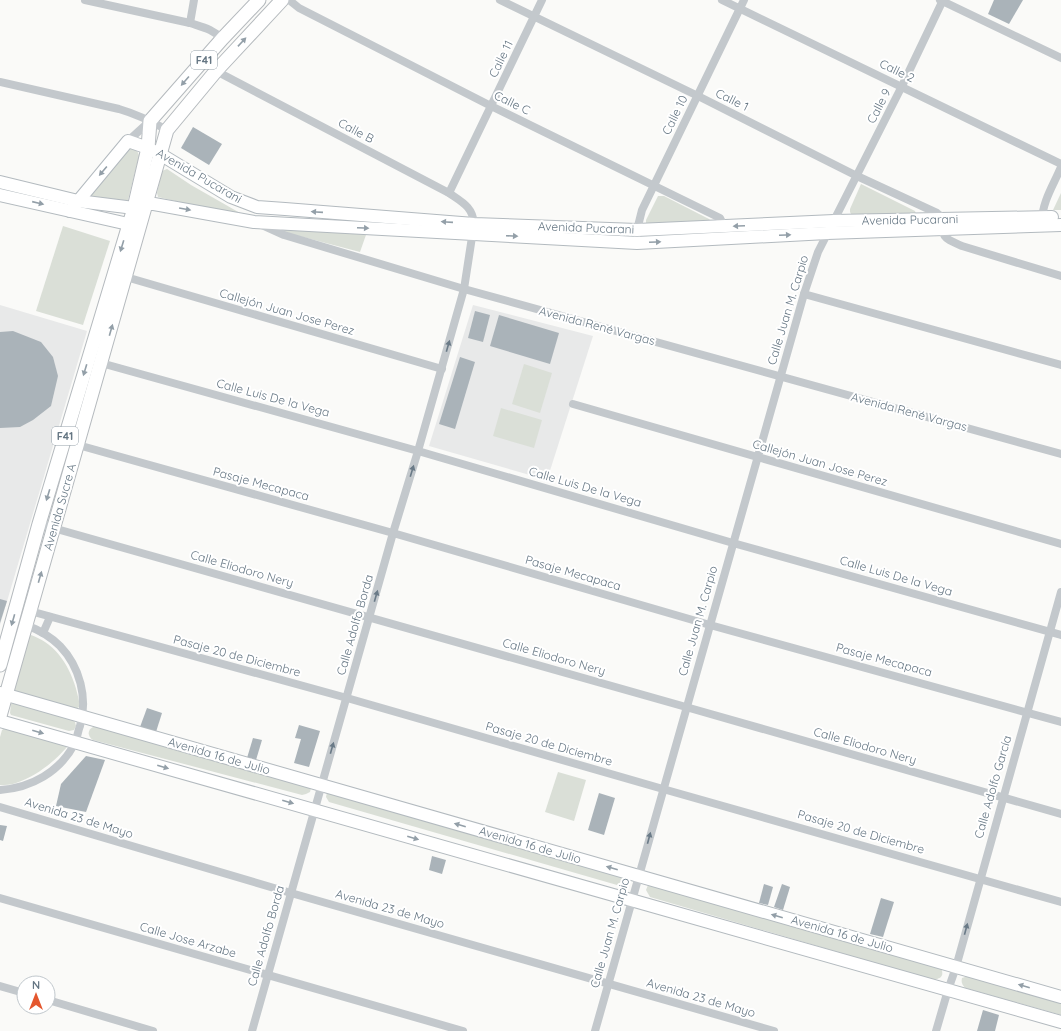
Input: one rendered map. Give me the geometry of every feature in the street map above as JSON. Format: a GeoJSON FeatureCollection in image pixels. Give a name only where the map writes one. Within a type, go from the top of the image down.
{"type":"FeatureCollection","features":[{"type":"Feature","properties":{"kind":"main road","name":"F41"},"geometry":{"type":"LineString","coordinates":[[134,208],[148,148],[150,120],[259,0]]}},
{"type":"Feature","properties":{"kind":"main road","name":"F41"},"geometry":{"type":"LineString","coordinates":[[146,204],[167,130],[216,71],[282,0]]}},
{"type":"Feature","properties":{"kind":"main road","name":"Avenida Pucarani"},"geometry":{"type":"LineString","coordinates":[[128,141],[160,154],[231,197],[257,207],[473,229],[637,243],[827,233],[942,224],[1042,221],[1061,217]]}},
{"type":"Feature","properties":{"kind":"main road"},"geometry":{"type":"LineString","coordinates":[[70,211],[128,141]]}},
{"type":"Feature","properties":{"kind":"main road"},"geometry":{"type":"LineString","coordinates":[[0,182],[78,201],[134,208]]}},
{"type":"Feature","properties":{"kind":"main road"},"geometry":{"type":"LineString","coordinates":[[0,195],[134,225]]}},
{"type":"Feature","properties":{"kind":"main road","name":"Avenida René Vargas"},"geometry":{"type":"LineString","coordinates":[[134,208],[146,204],[154,204],[254,222]]}},
{"type":"Feature","properties":{"kind":"main road","name":"Avenida Sucre A"},"geometry":{"type":"LineString","coordinates":[[0,665],[39,524],[134,225],[146,204]]}},
{"type":"Feature","properties":{"kind":"main road"},"geometry":{"type":"LineString","coordinates":[[254,222],[257,207]]}},
{"type":"Feature","properties":{"kind":"main road","name":"Avenida Sucre A"},"geometry":{"type":"LineString","coordinates":[[0,716],[3,694],[26,625],[126,277],[134,225],[134,208]]}},
{"type":"Feature","properties":{"kind":"main road","name":"Avenida Pucarani"},"geometry":{"type":"LineString","coordinates":[[1042,221],[1061,225]]}},
{"type":"Feature","properties":{"kind":"main road","name":"Avenida Pucarani"},"geometry":{"type":"LineString","coordinates":[[254,222],[473,229],[637,230],[834,222],[942,224]]}},
{"type":"Feature","properties":{"kind":"main road","name":"Avenida 16 de Julio"},"geometry":{"type":"LineString","coordinates":[[3,694],[1061,997]]}},
{"type":"Feature","properties":{"kind":"main road","name":"Avenida 16 de Julio"},"geometry":{"type":"LineString","coordinates":[[0,721],[1061,1022]]}},
{"type":"Feature","properties":{"kind":"street"},"geometry":{"type":"LineString","coordinates":[[89,0],[190,23],[207,28],[216,33],[222,39]]}},
{"type":"Feature","properties":{"kind":"street"},"geometry":{"type":"LineString","coordinates":[[190,23],[194,0]]}},
{"type":"Feature","properties":{"kind":"street","name":"Calle C"},"geometry":{"type":"LineString","coordinates":[[289,0],[299,8],[491,106],[720,218],[723,226]]}},
{"type":"Feature","properties":{"kind":"street","name":"Calle 1"},"geometry":{"type":"LineString","coordinates":[[500,0],[698,96],[857,176],[937,213],[940,215],[942,233],[948,240],[962,246],[1061,276]]}},
{"type":"Feature","properties":{"kind":"street","name":"Calle 11"},"geometry":{"type":"LineString","coordinates":[[449,193],[542,0]]}},
{"type":"Feature","properties":{"kind":"street","name":"Calle 2"},"geometry":{"type":"LineString","coordinates":[[722,0],[1061,164]]}},
{"type":"Feature","properties":{"kind":"street","name":"Calle 10"},"geometry":{"type":"LineString","coordinates":[[637,243],[637,230],[642,210],[744,0]]}},
{"type":"Feature","properties":{"kind":"street"},"geometry":{"type":"LineString","coordinates":[[942,0],[1061,58]]}},
{"type":"Feature","properties":{"kind":"street","name":"Calle 9"},"geometry":{"type":"LineString","coordinates":[[834,222],[902,86],[942,0]]}},
{"type":"Feature","properties":{"kind":"street","name":"Calle B"},"geometry":{"type":"LineString","coordinates":[[216,71],[449,193],[471,211],[474,217],[473,229]]}},
{"type":"Feature","properties":{"kind":"street"},"geometry":{"type":"LineString","coordinates":[[0,82],[119,109],[150,120],[167,130]]}},
{"type":"Feature","properties":{"kind":"street"},"geometry":{"type":"LineString","coordinates":[[128,141],[150,120]]}},
{"type":"Feature","properties":{"kind":"street"},"geometry":{"type":"LineString","coordinates":[[1042,221],[1046,201],[1061,167]]}},
{"type":"Feature","properties":{"kind":"street","name":"Avenida René Vargas"},"geometry":{"type":"LineString","coordinates":[[254,222],[284,234],[464,289],[1061,454]]}},
{"type":"Feature","properties":{"kind":"street","name":"Calle Juan M. Carpio"},"geometry":{"type":"LineString","coordinates":[[595,1031],[804,294],[818,252],[834,222]]}},
{"type":"Feature","properties":{"kind":"street","name":"Calle Adolfo Borda"},"geometry":{"type":"LineString","coordinates":[[252,1031],[393,533],[442,369],[464,289],[473,229]]}},
{"type":"Feature","properties":{"kind":"street","name":"Callejón Juan Jose Perez"},"geometry":{"type":"LineString","coordinates":[[126,277],[442,369]]}},
{"type":"Feature","properties":{"kind":"street"},"geometry":{"type":"LineString","coordinates":[[804,294],[1061,365]]}},
{"type":"Feature","properties":{"kind":"street","name":"Calle Luis De la Vega"},"geometry":{"type":"LineString","coordinates":[[101,363],[418,451],[733,543],[1061,635]]}},
{"type":"Feature","properties":{"kind":"street","name":"Callejón Juan Jose Perez"},"geometry":{"type":"LineString","coordinates":[[573,404],[1061,544]]}},
{"type":"Feature","properties":{"kind":"street","name":"Pasaje Mecapaca"},"geometry":{"type":"LineString","coordinates":[[78,445],[393,533],[710,626],[1061,722]]}},
{"type":"Feature","properties":{"kind":"street","name":"Calle Eliodoro Nery"},"geometry":{"type":"LineString","coordinates":[[39,524],[1061,814]]}},
{"type":"Feature","properties":{"kind":"street","name":"Calle Adolfo García"},"geometry":{"type":"LineString","coordinates":[[936,1031],[956,967],[1061,592]]}},
{"type":"Feature","properties":{"kind":"street","name":"Pasaje 20 de Diciembre"},"geometry":{"type":"LineString","coordinates":[[30,611],[347,698],[1061,902]]}},
{"type":"Feature","properties":{"kind":"street"},"geometry":{"type":"LineString","coordinates":[[43,633],[50,617]]}},
{"type":"Feature","properties":{"kind":"street"},"geometry":{"type":"LineString","coordinates":[[0,790],[18,788],[27,785],[45,776],[60,764],[75,742],[83,717],[83,695],[81,684],[73,664],[60,646],[43,633],[26,625]]}},
{"type":"Feature","properties":{"kind":"street","name":"Avenida 23 de Mayo"},"geometry":{"type":"LineString","coordinates":[[0,807],[291,893],[774,1031]]}},
{"type":"Feature","properties":{"kind":"street","name":"Calle Jose Arzabe"},"geometry":{"type":"LineString","coordinates":[[0,898],[463,1031]]}},
{"type":"Feature","properties":{"kind":"street"},"geometry":{"type":"LineString","coordinates":[[0,986],[16,991]]}},
{"type":"Feature","properties":{"kind":"street"},"geometry":{"type":"LineString","coordinates":[[56,1002],[153,1031]]}},
{"type":"Feature","properties":{"kind":"shaded area"},"geometry":{"type":"Polygon","coordinates":[[[129,149],[136,150],[139,156],[128,200],[125,203],[93,198],[91,195],[129,149]]]}},
{"type":"Feature","properties":{"kind":"shaded area"},"geometry":{"type":"Polygon","coordinates":[[[167,169],[191,185],[240,213],[240,216],[158,197],[157,193],[162,171],[167,169]]]}},
{"type":"Feature","properties":{"kind":"shaded area"},"geometry":{"type":"Polygon","coordinates":[[[861,184],[915,211],[916,214],[852,216],[850,209],[861,184]]]}},
{"type":"Feature","properties":{"kind":"shaded area"},"geometry":{"type":"Polygon","coordinates":[[[1061,193],[1061,210],[1053,210],[1061,193]]]}},
{"type":"Feature","properties":{"kind":"shaded area"},"geometry":{"type":"Polygon","coordinates":[[[658,196],[664,196],[710,220],[709,222],[646,224],[646,220],[658,196]]]}},
{"type":"Feature","properties":{"kind":"shaded area"},"geometry":{"type":"Polygon","coordinates":[[[63,226],[110,241],[83,325],[36,311],[63,226]]]}},
{"type":"Feature","properties":{"kind":"shaded area"},"geometry":{"type":"Polygon","coordinates":[[[283,227],[367,232],[360,252],[280,231],[283,227]]]}},
{"type":"Feature","properties":{"kind":"shaded area"},"geometry":{"type":"Polygon","coordinates":[[[0,305],[87,331],[0,625],[0,305]]]}},
{"type":"Feature","properties":{"kind":"shaded area"},"geometry":{"type":"Polygon","coordinates":[[[473,305],[593,336],[547,480],[429,446],[473,305]]]}},
{"type":"Feature","properties":{"kind":"shaded area"},"geometry":{"type":"Polygon","coordinates":[[[524,364],[552,373],[540,413],[512,404],[524,364]]]}},
{"type":"Feature","properties":{"kind":"shaded area"},"geometry":{"type":"Polygon","coordinates":[[[501,408],[542,420],[534,448],[493,436],[501,408]]]}},
{"type":"Feature","properties":{"kind":"shaded area"},"geometry":{"type":"Polygon","coordinates":[[[31,635],[42,640],[52,648],[59,655],[69,670],[76,688],[80,706],[76,709],[16,692],[14,689],[28,637],[31,635]]]}},
{"type":"Feature","properties":{"kind":"shaded area"},"geometry":{"type":"Polygon","coordinates":[[[15,703],[72,719],[76,726],[74,730],[69,731],[11,715],[11,704],[15,703]]]}},
{"type":"Feature","properties":{"kind":"shaded area"},"geometry":{"type":"Polygon","coordinates":[[[98,725],[311,788],[310,792],[302,795],[93,740],[89,735],[89,731],[92,727],[98,725]]]}},
{"type":"Feature","properties":{"kind":"shaded area"},"geometry":{"type":"Polygon","coordinates":[[[6,727],[65,743],[67,747],[50,763],[30,777],[14,784],[0,785],[0,737],[2,730],[6,727]]]}},
{"type":"Feature","properties":{"kind":"shaded area"},"geometry":{"type":"Polygon","coordinates":[[[558,772],[586,780],[574,821],[545,812],[558,772]]]}},
{"type":"Feature","properties":{"kind":"shaded area"},"geometry":{"type":"Polygon","coordinates":[[[327,792],[623,877],[622,881],[617,885],[329,802],[326,797],[327,792]]]}},
{"type":"Feature","properties":{"kind":"shaded area"},"geometry":{"type":"Polygon","coordinates":[[[652,883],[941,967],[942,976],[933,980],[650,897],[646,890],[648,885],[652,883]]]}},
{"type":"Feature","properties":{"kind":"shaded area"},"geometry":{"type":"Polygon","coordinates":[[[968,976],[1061,1003],[1061,1015],[965,988],[962,983],[962,978],[968,976]]]}},
{"type":"Feature","properties":{"kind":"building"},"geometry":{"type":"Polygon","coordinates":[[[994,0],[1023,0],[1009,24],[988,14],[994,0]]]}},
{"type":"Feature","properties":{"kind":"building"},"geometry":{"type":"Polygon","coordinates":[[[193,127],[222,144],[209,165],[181,148],[193,127]]]}},
{"type":"Feature","properties":{"kind":"building"},"geometry":{"type":"Polygon","coordinates":[[[475,311],[490,315],[483,342],[468,338],[475,311]]]}},
{"type":"Feature","properties":{"kind":"building"},"geometry":{"type":"Polygon","coordinates":[[[499,315],[559,333],[550,364],[490,346],[499,315]]]}},
{"type":"Feature","properties":{"kind":"building"},"geometry":{"type":"Polygon","coordinates":[[[13,331],[41,342],[53,357],[58,376],[51,406],[33,420],[20,427],[0,428],[0,332],[13,331]]]}},
{"type":"Feature","properties":{"kind":"building"},"geometry":{"type":"Polygon","coordinates":[[[460,357],[475,362],[455,429],[439,424],[460,357]]]}},
{"type":"Feature","properties":{"kind":"building"},"geometry":{"type":"Polygon","coordinates":[[[0,599],[7,601],[0,623],[0,599]]]}},
{"type":"Feature","properties":{"kind":"building"},"geometry":{"type":"Polygon","coordinates":[[[147,708],[162,713],[156,732],[140,727],[147,708]]]}},
{"type":"Feature","properties":{"kind":"building"},"geometry":{"type":"Polygon","coordinates":[[[299,725],[320,731],[309,767],[294,763],[301,739],[295,738],[299,725]]]}},
{"type":"Feature","properties":{"kind":"building"},"geometry":{"type":"Polygon","coordinates":[[[253,738],[262,740],[256,760],[247,758],[253,738]]]}},
{"type":"Feature","properties":{"kind":"building"},"geometry":{"type":"Polygon","coordinates":[[[86,756],[105,760],[86,812],[56,806],[61,784],[86,756]]]}},
{"type":"Feature","properties":{"kind":"building"},"geometry":{"type":"Polygon","coordinates":[[[599,793],[615,798],[604,835],[588,830],[599,793]]]}},
{"type":"Feature","properties":{"kind":"building"},"geometry":{"type":"Polygon","coordinates":[[[0,825],[7,826],[3,841],[0,840],[0,825]]]}},
{"type":"Feature","properties":{"kind":"building"},"geometry":{"type":"Polygon","coordinates":[[[432,856],[446,860],[442,874],[429,870],[432,856]]]}},
{"type":"Feature","properties":{"kind":"building"},"geometry":{"type":"Polygon","coordinates":[[[764,884],[773,887],[768,905],[759,903],[764,884]]]}},
{"type":"Feature","properties":{"kind":"building"},"geometry":{"type":"Polygon","coordinates":[[[782,884],[790,887],[783,910],[774,907],[782,884]]]}},
{"type":"Feature","properties":{"kind":"building"},"geometry":{"type":"Polygon","coordinates":[[[881,898],[894,902],[883,937],[870,934],[881,898]]]}},
{"type":"Feature","properties":{"kind":"building"},"geometry":{"type":"Polygon","coordinates":[[[983,1010],[999,1015],[995,1031],[977,1031],[983,1010]]]}}]}
